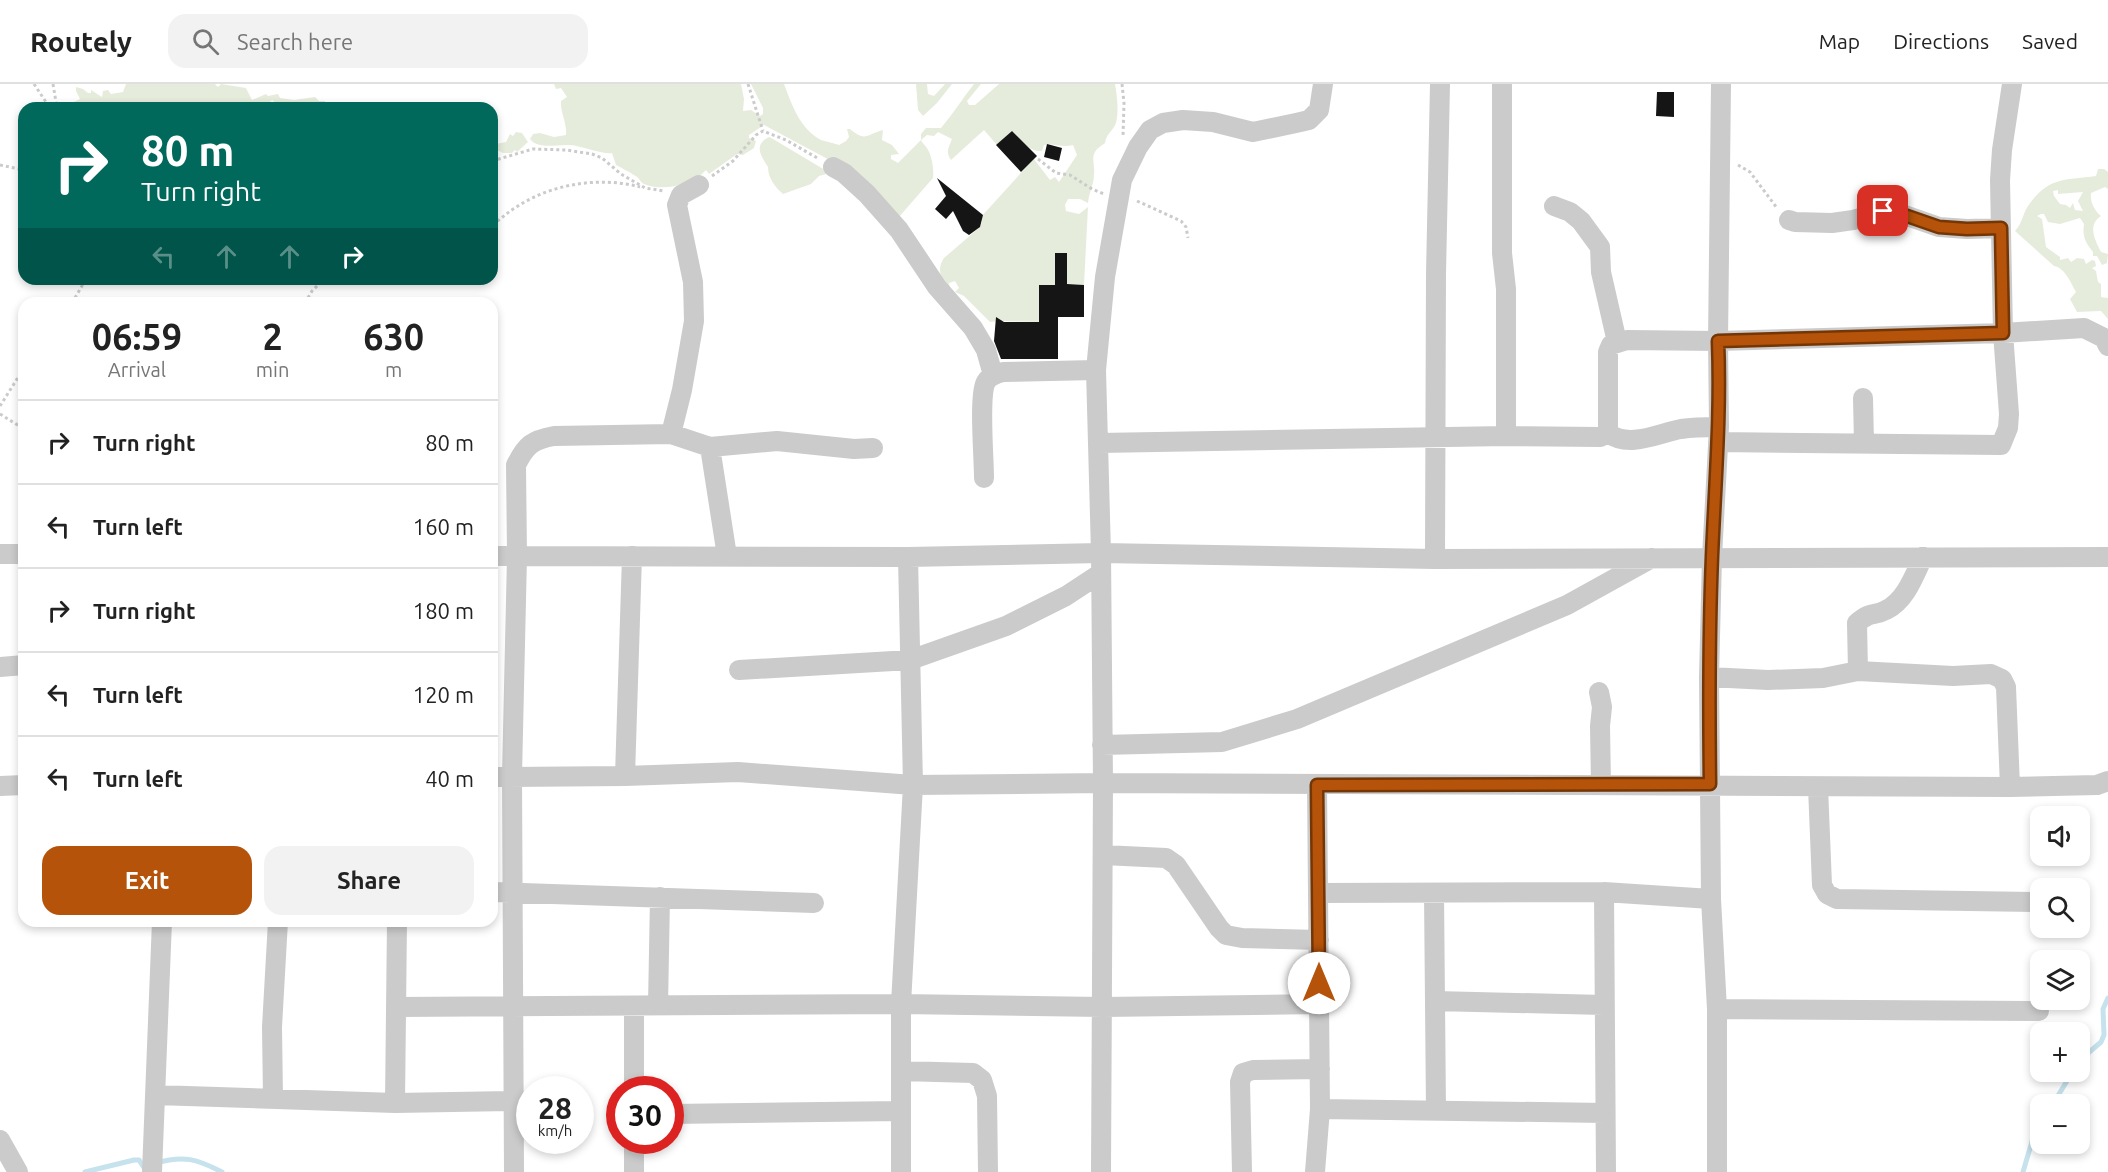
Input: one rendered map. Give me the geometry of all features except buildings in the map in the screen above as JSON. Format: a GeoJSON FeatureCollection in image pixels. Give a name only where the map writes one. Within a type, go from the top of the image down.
{"type":"FeatureCollection","features":[{"type":"Feature","properties":{"kind":"street"},"geometry":{"type":"LineString","coordinates":[[1101,1172],[1103,783],[1101,553],[1096,370],[1105,277],[1121,187],[1144,138],[1150,130],[1163,123],[1183,120],[1213,122],[1253,132],[1309,120],[1318,110],[1323,84]]}},
{"type":"Feature","properties":{"kind":"street"},"geometry":{"type":"LineString","coordinates":[[1435,559],[1436,274],[1440,84]]}},
{"type":"Feature","properties":{"kind":"street"},"geometry":{"type":"LineString","coordinates":[[1502,84],[1502,253],[1506,289],[1506,436]]}},
{"type":"Feature","properties":{"kind":"street"},"geometry":{"type":"LineString","coordinates":[[1717,1172],[1718,1009],[1711,899],[1709,677],[1712,557],[1719,434],[1721,84]]}},
{"type":"Feature","properties":{"kind":"street"},"geometry":{"type":"LineString","coordinates":[[1608,433],[1614,438],[1623,440],[1680,429],[1719,434],[1864,443],[2001,445],[2008,428],[2009,414],[2003,333],[2002,150],[2012,84]]}},
{"type":"Feature","properties":{"kind":"street"},"geometry":{"type":"LineString","coordinates":[[833,167],[844,173],[867,194],[899,230],[937,287],[973,328],[986,350],[993,375]]}},
{"type":"Feature","properties":{"kind":"street"},"geometry":{"type":"LineString","coordinates":[[671,434],[682,390],[694,321],[693,282],[677,205],[679,198],[694,188]]}},
{"type":"Feature","properties":{"kind":"street"},"geometry":{"type":"LineString","coordinates":[[1554,206],[1570,212],[1581,220],[1600,247],[1601,272],[1617,342]]}},
{"type":"Feature","properties":{"kind":"street"},"geometry":{"type":"LineString","coordinates":[[1789,220],[1833,223],[1890,210],[1939,227],[2001,228]]}},
{"type":"Feature","properties":{"kind":"street"},"geometry":{"type":"LineString","coordinates":[[1608,433],[1608,351],[1611,345],[1627,340],[1718,341],[2003,333],[2084,328],[2103,338],[2108,346]]}},
{"type":"Feature","properties":{"kind":"street"},"geometry":{"type":"LineString","coordinates":[[984,478],[983,396],[986,383],[993,375],[1003,372],[1096,370]]}},
{"type":"Feature","properties":{"kind":"street"},"geometry":{"type":"LineString","coordinates":[[1863,398],[1864,443]]}},
{"type":"Feature","properties":{"kind":"street"},"geometry":{"type":"LineString","coordinates":[[1099,442],[1506,436],[1600,437],[1608,433]]}},
{"type":"Feature","properties":{"kind":"street"},"geometry":{"type":"LineString","coordinates":[[514,1172],[512,776],[517,556],[516,465],[521,455],[535,440],[554,436],[671,434],[710,447],[777,441],[854,449],[873,448]]}},
{"type":"Feature","properties":{"kind":"street"},"geometry":{"type":"LineString","coordinates":[[710,447],[726,556]]}},
{"type":"Feature","properties":{"kind":"street"},"geometry":{"type":"LineString","coordinates":[[498,556],[908,557],[1101,553],[1435,559],[2108,557]]}},
{"type":"Feature","properties":{"kind":"street"},"geometry":{"type":"LineString","coordinates":[[0,554],[18,554]]}},
{"type":"Feature","properties":{"kind":"street"},"geometry":{"type":"LineString","coordinates":[[625,776],[632,556]]}},
{"type":"Feature","properties":{"kind":"street"},"geometry":{"type":"LineString","coordinates":[[901,1172],[901,1004],[913,785],[908,557]]}},
{"type":"Feature","properties":{"kind":"street"},"geometry":{"type":"LineString","coordinates":[[1858,671],[1857,623],[1869,613],[1885,611],[1897,602],[1908,589],[1923,557]]}},
{"type":"Feature","properties":{"kind":"street"},"geometry":{"type":"LineString","coordinates":[[1102,745],[1222,742],[1297,719],[1567,605],[1652,558]]}},
{"type":"Feature","properties":{"kind":"street"},"geometry":{"type":"LineString","coordinates":[[739,670],[910,660],[1006,626],[1066,596],[1101,573]]}},
{"type":"Feature","properties":{"kind":"street"},"geometry":{"type":"LineString","coordinates":[[0,667],[18,666]]}},
{"type":"Feature","properties":{"kind":"street"},"geometry":{"type":"LineString","coordinates":[[1709,677],[1768,680],[1823,678],[1858,671],[1953,676],[1991,674],[2002,679],[2006,687],[2010,787]]}},
{"type":"Feature","properties":{"kind":"street"},"geometry":{"type":"LineString","coordinates":[[1599,692],[1602,707],[1601,785]]}},
{"type":"Feature","properties":{"kind":"street"},"geometry":{"type":"LineString","coordinates":[[498,777],[738,772],[913,785],[1710,784],[1818,787],[2010,787],[2097,785],[2108,781]]}},
{"type":"Feature","properties":{"kind":"street"},"geometry":{"type":"LineString","coordinates":[[0,786],[18,785]]}},
{"type":"Feature","properties":{"kind":"street"},"geometry":{"type":"LineString","coordinates":[[1315,1172],[1320,1109],[1317,785]]}},
{"type":"Feature","properties":{"kind":"street"},"geometry":{"type":"LineString","coordinates":[[1818,787],[1822,885],[1827,894],[1837,899],[2030,902]]}},
{"type":"Feature","properties":{"kind":"street"},"geometry":{"type":"LineString","coordinates":[[1103,855],[1166,858],[1176,865],[1226,935],[1242,938],[1319,940]]}},
{"type":"Feature","properties":{"kind":"street"},"geometry":{"type":"LineString","coordinates":[[498,892],[814,903]]}},
{"type":"Feature","properties":{"kind":"street"},"geometry":{"type":"LineString","coordinates":[[1319,893],[1604,892],[1711,899]]}},
{"type":"Feature","properties":{"kind":"street"},"geometry":{"type":"LineString","coordinates":[[1604,892],[1606,1172]]}},
{"type":"Feature","properties":{"kind":"street"},"geometry":{"type":"LineString","coordinates":[[1434,893],[1436,1111]]}},
{"type":"Feature","properties":{"kind":"street"},"geometry":{"type":"LineString","coordinates":[[658,1006],[660,897]]}},
{"type":"Feature","properties":{"kind":"street"},"geometry":{"type":"LineString","coordinates":[[152,1172],[162,927]]}},
{"type":"Feature","properties":{"kind":"street"},"geometry":{"type":"LineString","coordinates":[[273,1099],[272,1027],[278,927]]}},
{"type":"Feature","properties":{"kind":"street"},"geometry":{"type":"LineString","coordinates":[[395,1103],[397,927]]}},
{"type":"Feature","properties":{"kind":"street"},"geometry":{"type":"LineString","coordinates":[[1435,1001],[1604,1005]]}},
{"type":"Feature","properties":{"kind":"street"},"geometry":{"type":"LineString","coordinates":[[396,1007],[901,1004],[1103,1007],[1319,1004]]}},
{"type":"Feature","properties":{"kind":"street"},"geometry":{"type":"LineString","coordinates":[[634,1006],[634,1076]]}},
{"type":"Feature","properties":{"kind":"street"},"geometry":{"type":"LineString","coordinates":[[1718,1009],[2039,1011]]}},
{"type":"Feature","properties":{"kind":"street"},"geometry":{"type":"LineString","coordinates":[[1242,1172],[1240,1082],[1243,1073],[1253,1070],[1320,1069]]}},
{"type":"Feature","properties":{"kind":"street"},"geometry":{"type":"LineString","coordinates":[[901,1071],[973,1073],[982,1080],[987,1096],[988,1172]]}},
{"type":"Feature","properties":{"kind":"street"},"geometry":{"type":"LineString","coordinates":[[156,1095],[395,1103],[514,1101]]}},
{"type":"Feature","properties":{"kind":"street"},"geometry":{"type":"LineString","coordinates":[[1320,1109],[1605,1113]]}},
{"type":"Feature","properties":{"kind":"street"},"geometry":{"type":"LineString","coordinates":[[684,1114],[901,1111]]}},
{"type":"Feature","properties":{"kind":"street"},"geometry":{"type":"LineString","coordinates":[[0,1140],[18,1172]]}},
{"type":"Feature","properties":{"kind":"street"},"geometry":{"type":"LineString","coordinates":[[634,1154],[634,1172]]}},
{"type":"Feature","properties":{"kind":"path"},"geometry":{"type":"LineString","coordinates":[[34,84],[44,102]]}},
{"type":"Feature","properties":{"kind":"path"},"geometry":{"type":"LineString","coordinates":[[53,84],[57,102]]}},
{"type":"Feature","properties":{"kind":"path"},"geometry":{"type":"LineString","coordinates":[[748,84],[763,131]]}},
{"type":"Feature","properties":{"kind":"path"},"geometry":{"type":"LineString","coordinates":[[1122,84],[1123,144]]}},
{"type":"Feature","properties":{"kind":"path"},"geometry":{"type":"LineString","coordinates":[[763,131],[786,140],[833,167]]}},
{"type":"Feature","properties":{"kind":"path"},"geometry":{"type":"LineString","coordinates":[[498,221],[514,208],[550,189],[622,182],[664,191],[694,188],[723,170],[756,135],[763,131]]}},
{"type":"Feature","properties":{"kind":"path"},"geometry":{"type":"LineString","coordinates":[[498,159],[533,149],[592,154],[602,158],[621,174],[645,188]]}},
{"type":"Feature","properties":{"kind":"path"},"geometry":{"type":"LineString","coordinates":[[1038,159],[1056,173],[1070,175],[1102,194],[1121,187],[1136,201],[1181,221],[1186,227],[1188,238]]}},
{"type":"Feature","properties":{"kind":"path"},"geometry":{"type":"LineString","coordinates":[[1720,163],[1733,164],[1750,172],[1778,210],[1789,220]]}},
{"type":"Feature","properties":{"kind":"path"},"geometry":{"type":"LineString","coordinates":[[0,165],[18,169]]}},
{"type":"Feature","properties":{"kind":"path"},"geometry":{"type":"LineString","coordinates":[[308,297],[318,285]]}},
{"type":"Feature","properties":{"kind":"path"},"geometry":{"type":"LineString","coordinates":[[0,406],[18,378]]}},
{"type":"Feature","properties":{"kind":"path"},"geometry":{"type":"LineString","coordinates":[[0,414],[18,425]]}},
{"type":"Feature","properties":{"kind":"green space"},"geometry":{"type":"Polygon","coordinates":[[[126,84],[215,84],[218,87],[221,84],[246,88],[252,100],[266,94],[268,96],[278,94],[280,98],[294,100],[315,97],[325,102],[275,102],[272,100],[270,102],[74,102],[80,99],[76,87],[88,93],[91,93],[91,90],[102,97],[103,91],[108,90],[111,94],[123,92],[126,84]]]}},
{"type":"Feature","properties":{"kind":"green space"},"geometry":{"type":"Polygon","coordinates":[[[554,84],[741,84],[744,99],[743,111],[751,110],[760,116],[763,114],[763,108],[751,84],[784,84],[802,123],[807,130],[821,140],[839,145],[849,137],[847,129],[863,136],[883,130],[882,140],[892,145],[899,154],[891,155],[891,159],[898,163],[921,140],[930,155],[933,178],[899,217],[837,164],[764,125],[749,135],[749,138],[756,141],[754,148],[743,155],[737,154],[709,174],[706,170],[693,180],[677,186],[651,186],[616,165],[612,153],[570,145],[543,145],[530,139],[533,134],[540,133],[554,137],[566,135],[561,101],[567,97],[561,88],[556,89],[554,84]]]}},
{"type":"Feature","properties":{"kind":"green space"},"geometry":{"type":"Polygon","coordinates":[[[916,84],[927,84],[928,94],[934,96],[945,84],[952,84],[923,116],[918,110],[916,84]]]}},
{"type":"Feature","properties":{"kind":"green space"},"geometry":{"type":"Polygon","coordinates":[[[974,84],[981,84],[967,101],[969,105],[975,105],[999,84],[1115,84],[1118,109],[1116,123],[1105,143],[1094,154],[1094,178],[1088,203],[1080,199],[1068,199],[1065,205],[1066,211],[1079,214],[1088,207],[1084,285],[1067,284],[1067,271],[1055,285],[1039,285],[1039,322],[990,322],[964,296],[955,292],[959,288],[955,281],[949,283],[950,289],[942,278],[940,270],[944,258],[980,227],[981,217],[1034,159],[1050,180],[1055,177],[1059,182],[1077,155],[1073,145],[1044,145],[1042,151],[1037,151],[1026,145],[1012,131],[997,145],[984,130],[951,160],[948,152],[952,139],[938,132],[934,136],[927,135],[921,140],[921,134],[926,128],[941,128],[974,84]]]}},
{"type":"Feature","properties":{"kind":"green space"},"geometry":{"type":"Polygon","coordinates":[[[516,132],[522,133],[528,142],[517,152],[515,150],[512,153],[503,153],[498,150],[498,144],[506,142],[510,134],[513,136],[516,132]]]}},
{"type":"Feature","properties":{"kind":"green space"},"geometry":{"type":"Polygon","coordinates":[[[769,137],[830,173],[819,176],[811,184],[783,194],[771,179],[760,151],[761,144],[769,137]]]}},
{"type":"Feature","properties":{"kind":"green space"},"geometry":{"type":"Polygon","coordinates":[[[2098,169],[2108,172],[2108,189],[2105,187],[2091,193],[2093,206],[2101,216],[2093,228],[2096,243],[2101,252],[2108,254],[2107,263],[2102,265],[2097,256],[2093,256],[2085,240],[2084,224],[2080,218],[2060,224],[2048,222],[2044,214],[2037,216],[2042,219],[2046,247],[2060,257],[2060,260],[2068,258],[2071,262],[2077,258],[2084,259],[2086,264],[2092,260],[2095,261],[2096,266],[2092,268],[2096,271],[2098,282],[2101,284],[2101,297],[2108,298],[2108,319],[2101,311],[2077,312],[2070,299],[2076,292],[2070,280],[2015,231],[2028,206],[2050,185],[2066,180],[2096,176],[2098,169]],[[2058,190],[2053,191],[2060,204],[2070,208],[2073,203],[2075,210],[2083,211],[2078,201],[2083,192],[2058,194],[2058,190]]]}},
{"type":"Feature","properties":{"kind":"waterway"},"geometry":{"type":"LineString","coordinates":[[2090,1052],[2101,1042],[2104,1035],[2103,1009],[2108,998]]}},
{"type":"Feature","properties":{"kind":"waterway"},"geometry":{"type":"LineString","coordinates":[[2059,1094],[2066,1082]]}},
{"type":"Feature","properties":{"kind":"waterway"},"geometry":{"type":"LineString","coordinates":[[2023,1172],[2030,1148]]}},
{"type":"Feature","properties":{"kind":"waterway"},"geometry":{"type":"LineString","coordinates":[[156,1163],[183,1159],[205,1164],[222,1172]]}},
{"type":"Feature","properties":{"kind":"waterway"},"geometry":{"type":"LineString","coordinates":[[85,1172],[134,1160],[139,1160],[145,1169]]}},
{"type":"Feature","properties":{"kind":"route"},"geometry":{"type":"LineString","coordinates":[[1319,983],[1317,785],[1710,784],[1709,677],[1719,426],[1718,341],[2003,333],[2001,228],[1939,227],[1890,210],[1883,211]]}}]}
